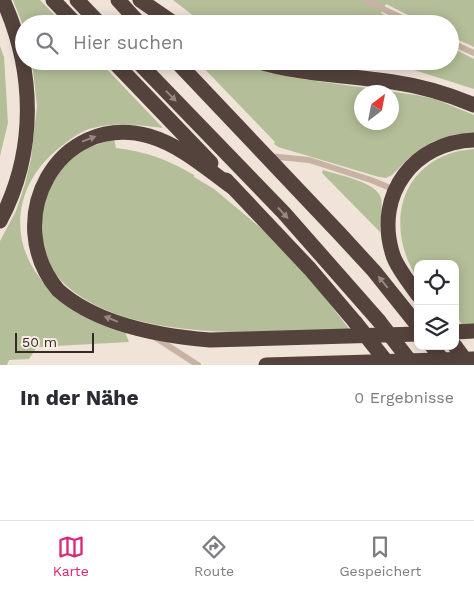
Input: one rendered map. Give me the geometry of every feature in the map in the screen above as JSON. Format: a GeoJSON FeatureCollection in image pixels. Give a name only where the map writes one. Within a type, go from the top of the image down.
{"type":"FeatureCollection","features":[{"type":"Feature","properties":{"kind":"highway"},"geometry":{"type":"LineString","coordinates":[[3,0],[15,31]]}},
{"type":"Feature","properties":{"kind":"highway"},"geometry":{"type":"LineString","coordinates":[[53,0],[67,15]]}},
{"type":"Feature","properties":{"kind":"highway"},"geometry":{"type":"LineString","coordinates":[[77,0],[91,15]]}},
{"type":"Feature","properties":{"kind":"highway"},"geometry":{"type":"LineString","coordinates":[[118,0],[132,15]]}},
{"type":"Feature","properties":{"kind":"highway"},"geometry":{"type":"LineString","coordinates":[[140,0],[162,15]]}},
{"type":"Feature","properties":{"kind":"highway"},"geometry":{"type":"LineString","coordinates":[[0,221],[7,208],[22,164],[25,146],[28,88],[25,70]]}},
{"type":"Feature","properties":{"kind":"highway"},"geometry":{"type":"LineString","coordinates":[[122,70],[310,269],[389,365]]}},
{"type":"Feature","properties":{"kind":"highway"},"geometry":{"type":"LineString","coordinates":[[146,70],[284,213],[379,321],[413,365]]}},
{"type":"Feature","properties":{"kind":"highway"},"geometry":{"type":"LineString","coordinates":[[185,70],[374,272],[414,323]]}},
{"type":"Feature","properties":{"kind":"highway"},"geometry":{"type":"LineString","coordinates":[[294,70],[414,85],[474,105]]}},
{"type":"Feature","properties":{"kind":"highway"},"geometry":{"type":"LineString","coordinates":[[232,187],[191,157],[167,143],[132,133],[114,132],[96,136],[69,148],[54,160],[39,177],[30,196],[26,213],[28,243],[33,257],[43,273],[57,289],[75,303],[97,314],[144,330],[177,337],[220,340],[414,326]]}},
{"type":"Feature","properties":{"kind":"highway"},"geometry":{"type":"LineString","coordinates":[[414,289],[392,254],[388,224],[395,190],[408,170],[427,152],[454,141],[474,140]]}},
{"type":"Feature","properties":{"kind":"highway"},"geometry":{"type":"LineString","coordinates":[[459,332],[474,332]]}},
{"type":"Feature","properties":{"kind":"highway"},"geometry":{"type":"LineString","coordinates":[[435,350],[446,365]]}},
{"type":"Feature","properties":{"kind":"highway"},"geometry":{"type":"LineString","coordinates":[[458,350],[469,365]]}},
{"type":"Feature","properties":{"kind":"highway"},"geometry":{"type":"LineString","coordinates":[[266,365],[474,358]]}},
{"type":"Feature","properties":{"kind":"lane"},"geometry":{"type":"LineString","coordinates":[[365,0],[396,15]]}},
{"type":"Feature","properties":{"kind":"lane"},"geometry":{"type":"LineString","coordinates":[[459,46],[474,53]]}},
{"type":"Feature","properties":{"kind":"lane"},"geometry":{"type":"LineString","coordinates":[[266,156],[309,160],[371,180],[395,190]]}},
{"type":"Feature","properties":{"kind":"lane"},"geometry":{"type":"LineString","coordinates":[[144,330],[174,352],[198,365]]}},
{"type":"Feature","properties":{"kind":"green space"},"geometry":{"type":"Polygon","coordinates":[[[13,0],[40,0],[54,15],[19,15],[13,0]]]}},
{"type":"Feature","properties":{"kind":"green space"},"geometry":{"type":"Polygon","coordinates":[[[173,0],[474,0],[474,47],[459,40],[459,15],[408,15],[386,4],[381,13],[385,15],[192,15],[173,0]]]}},
{"type":"Feature","properties":{"kind":"green space"},"geometry":{"type":"Polygon","coordinates":[[[0,46],[4,57],[8,123],[0,156],[0,46]]]}},
{"type":"Feature","properties":{"kind":"green space"},"geometry":{"type":"Polygon","coordinates":[[[459,52],[474,59],[474,89],[414,70],[459,70],[459,52]]]}},
{"type":"Feature","properties":{"kind":"green space"},"geometry":{"type":"Polygon","coordinates":[[[33,70],[108,70],[163,128],[111,125],[89,129],[81,133],[47,159],[34,175],[26,193],[21,212],[21,231],[25,250],[33,268],[47,286],[74,306],[125,332],[129,342],[37,347],[29,359],[9,360],[7,365],[0,365],[0,241],[16,211],[25,184],[31,159],[37,106],[33,70]]]}},
{"type":"Feature","properties":{"kind":"green space"},"geometry":{"type":"Polygon","coordinates":[[[206,70],[261,70],[295,78],[354,86],[354,130],[399,130],[399,93],[435,99],[474,115],[474,133],[453,135],[432,142],[409,158],[392,175],[386,178],[278,147],[206,70]]]}},
{"type":"Feature","properties":{"kind":"green space"},"geometry":{"type":"Polygon","coordinates":[[[114,139],[116,148],[137,151],[166,161],[194,175],[194,177],[214,189],[268,234],[312,281],[350,330],[230,332],[185,329],[142,322],[103,309],[70,289],[46,261],[40,244],[34,213],[64,163],[84,149],[114,139]]]}},
{"type":"Feature","properties":{"kind":"green space"},"geometry":{"type":"Polygon","coordinates":[[[474,149],[474,325],[462,325],[459,319],[459,260],[414,260],[414,272],[408,261],[402,242],[400,223],[402,205],[409,188],[420,173],[435,160],[462,150],[474,149]]]}},
{"type":"Feature","properties":{"kind":"green space"},"geometry":{"type":"Polygon","coordinates":[[[323,170],[365,183],[378,192],[382,202],[380,232],[322,173],[323,170]]]}}]}
